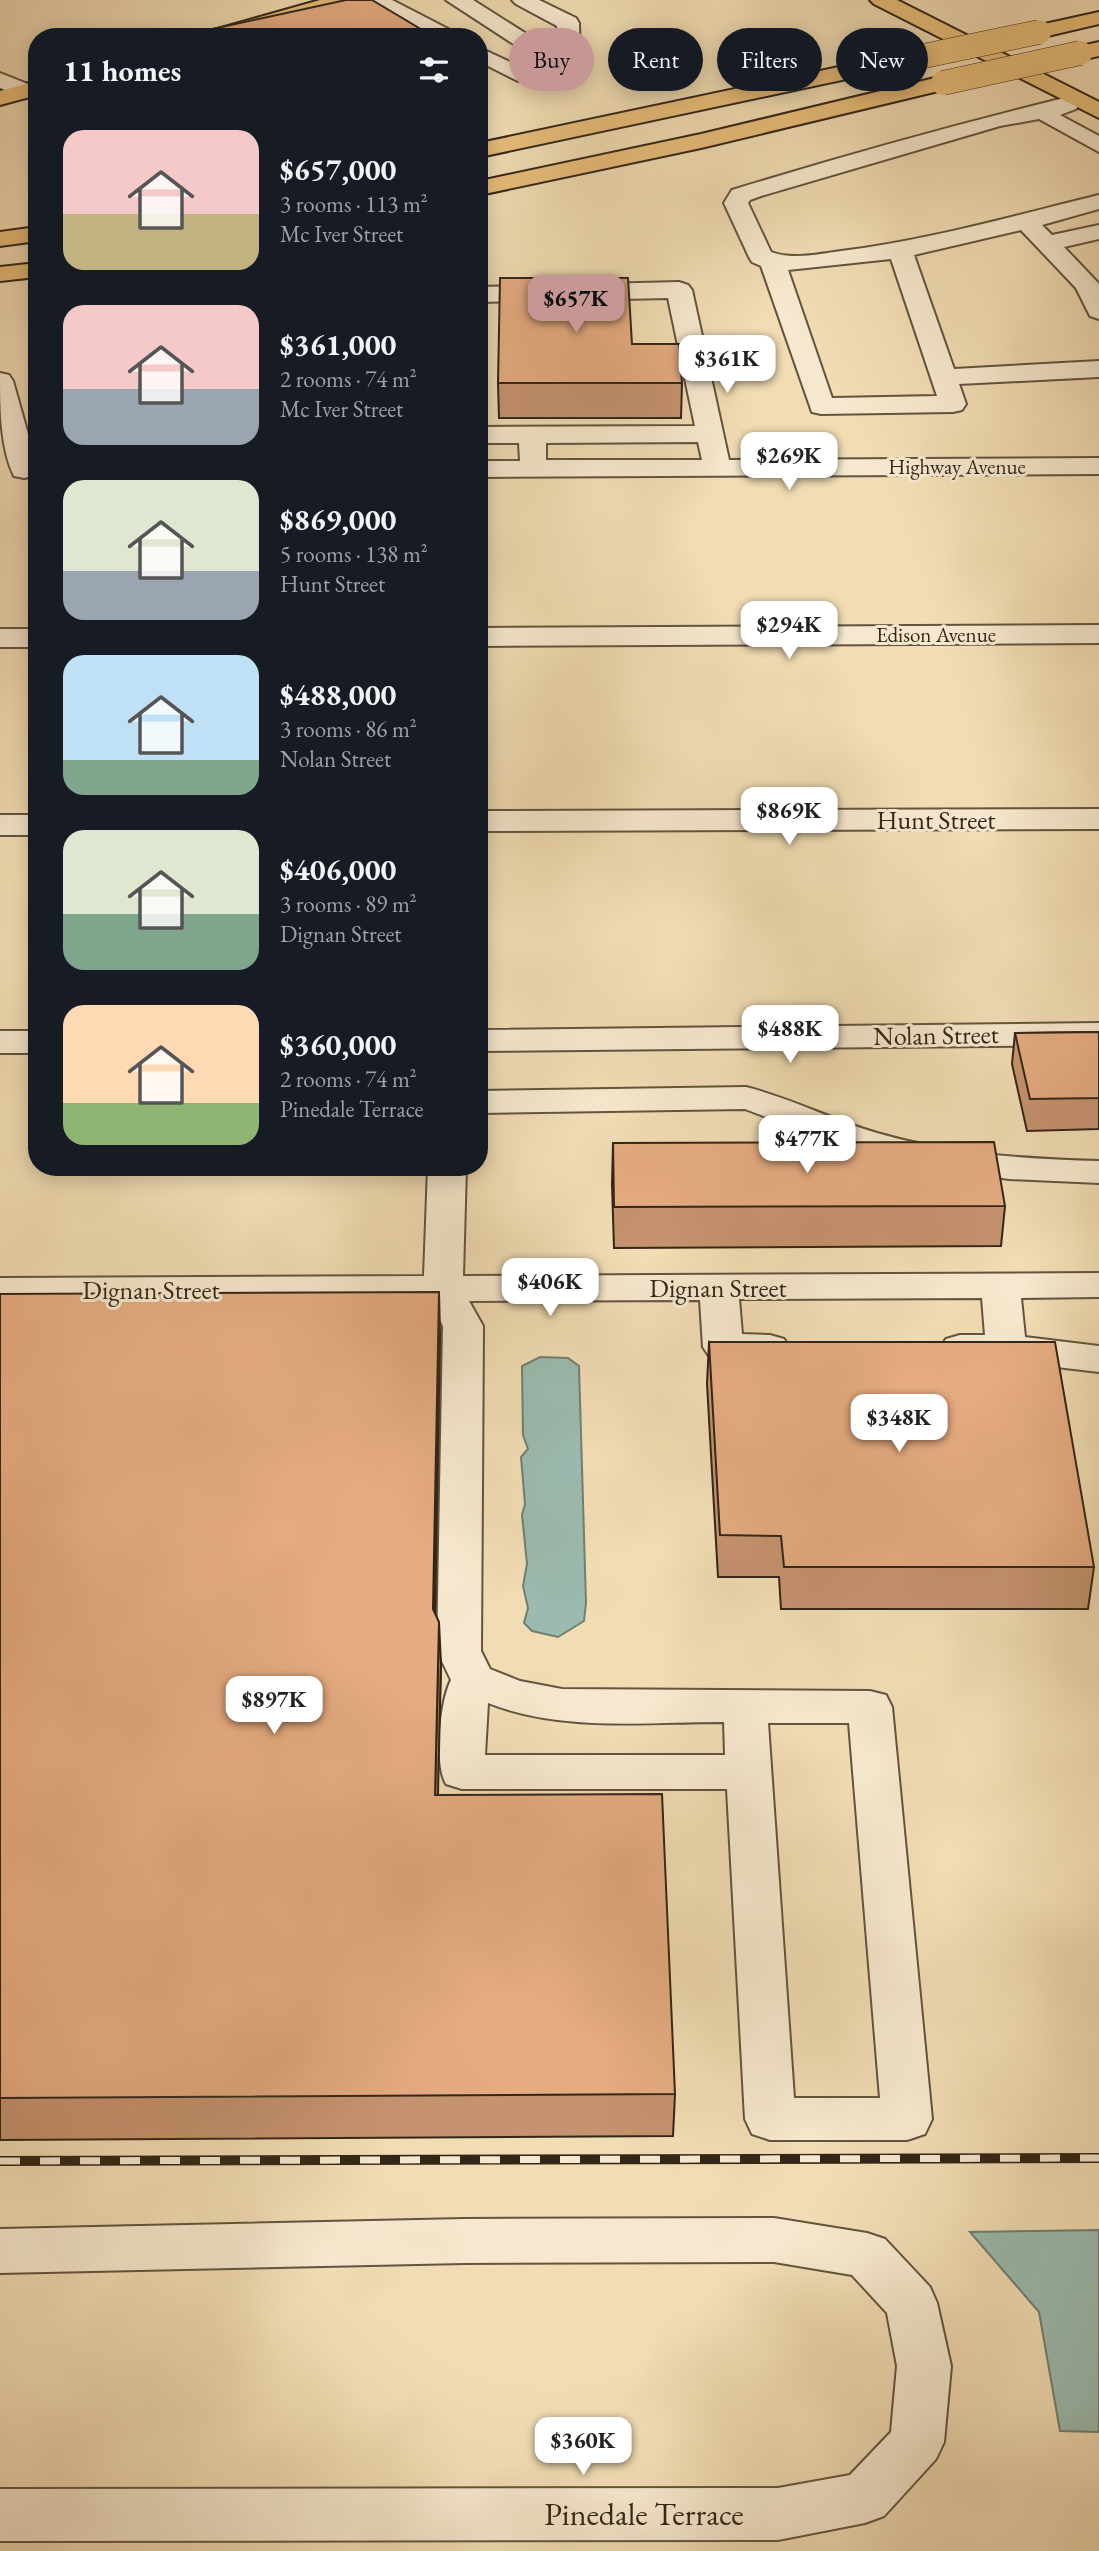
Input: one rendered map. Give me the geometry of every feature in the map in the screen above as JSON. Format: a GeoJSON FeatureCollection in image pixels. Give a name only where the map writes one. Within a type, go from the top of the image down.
{"type":"FeatureCollection","features":[{"type":"Feature","properties":{"kind":"main road"},"geometry":{"type":"LineString","coordinates":[[246,28],[343,0]]}},
{"type":"Feature","properties":{"kind":"main road"},"geometry":{"type":"LineString","coordinates":[[881,0],[1089,106]]}},
{"type":"Feature","properties":{"kind":"main road"},"geometry":{"type":"LineString","coordinates":[[488,148],[1099,18]]}},
{"type":"Feature","properties":{"kind":"main road"},"geometry":{"type":"LineString","coordinates":[[488,186],[701,141],[1090,50]]}},
{"type":"Feature","properties":{"kind":"main road"},"geometry":{"type":"LineString","coordinates":[[0,98],[28,90]]}},
{"type":"Feature","properties":{"kind":"main road"},"geometry":{"type":"LineString","coordinates":[[0,239],[28,235]]}},
{"type":"Feature","properties":{"kind":"main road"},"geometry":{"type":"LineString","coordinates":[[0,274],[28,271]]}},
{"type":"Feature","properties":{"kind":"street"},"geometry":{"type":"LineString","coordinates":[[376,0],[429,28]]}},
{"type":"Feature","properties":{"kind":"street"},"geometry":{"type":"LineString","coordinates":[[399,12],[457,0],[509,31]]}},
{"type":"Feature","properties":{"kind":"street"},"geometry":{"type":"LineString","coordinates":[[523,0],[568,23],[568,28]]}},
{"type":"Feature","properties":{"kind":"street"},"geometry":{"type":"LineString","coordinates":[[488,58],[509,69]]}},
{"type":"Feature","properties":{"kind":"street"},"geometry":{"type":"LineString","coordinates":[[0,80],[28,88]]}},
{"type":"Feature","properties":{"kind":"street"},"geometry":{"type":"LineString","coordinates":[[1089,106],[997,120],[740,195],[736,204],[761,257],[774,263],[793,263],[901,252],[1099,202]]}},
{"type":"Feature","properties":{"kind":"street"},"geometry":{"type":"LineString","coordinates":[[1048,111],[1049,118],[1099,145]]}},
{"type":"Feature","properties":{"kind":"street"},"geometry":{"type":"LineString","coordinates":[[1026,222],[1096,297]]}},
{"type":"Feature","properties":{"kind":"street"},"geometry":{"type":"LineString","coordinates":[[1046,243],[1099,232]]}},
{"type":"Feature","properties":{"kind":"street"},"geometry":{"type":"LineString","coordinates":[[774,263],[821,406],[953,404],[901,252]]}},
{"type":"Feature","properties":{"kind":"street"},"geometry":{"type":"LineString","coordinates":[[488,293],[679,290],[717,468]]}},
{"type":"Feature","properties":{"kind":"street"},"geometry":{"type":"LineString","coordinates":[[944,377],[1099,369]]}},
{"type":"Feature","properties":{"kind":"street"},"geometry":{"type":"LineString","coordinates":[[0,381],[20,470]]}},
{"type":"Feature","properties":{"kind":"street"},"geometry":{"type":"LineString","coordinates":[[488,435],[711,434]]}},
{"type":"Feature","properties":{"kind":"street"},"geometry":{"type":"LineString","coordinates":[[532,435],[534,469]]}},
{"type":"Feature","properties":{"kind":"street","name":"Highway Avenue"},"geometry":{"type":"LineString","coordinates":[[488,469],[1099,466]]}},
{"type":"Feature","properties":{"kind":"street","name":"Edison Avenue"},"geometry":{"type":"LineString","coordinates":[[488,636],[1099,634]]}},
{"type":"Feature","properties":{"kind":"street"},"geometry":{"type":"LineString","coordinates":[[0,638],[28,638]]}},
{"type":"Feature","properties":{"kind":"street","name":"Hunt Street"},"geometry":{"type":"LineString","coordinates":[[488,821],[1099,819]]}},
{"type":"Feature","properties":{"kind":"street"},"geometry":{"type":"LineString","coordinates":[[0,825],[28,825]]}},
{"type":"Feature","properties":{"kind":"street","name":"Nolan Street"},"geometry":{"type":"LineString","coordinates":[[488,1041],[1099,1034]]}},
{"type":"Feature","properties":{"kind":"street"},"geometry":{"type":"LineString","coordinates":[[0,1042],[28,1042]]}},
{"type":"Feature","properties":{"kind":"street"},"geometry":{"type":"LineString","coordinates":[[488,1102],[746,1098],[779,1106],[860,1140],[915,1154],[1032,1171],[1099,1172]]}},
{"type":"Feature","properties":{"kind":"street"},"geometry":{"type":"LineString","coordinates":[[447,1176],[443,1289],[463,1326],[459,1651],[473,1680],[514,1696],[562,1704],[870,1707],[907,2119],[770,2119],[745,1706]]}},
{"type":"Feature","properties":{"kind":"street","name":"Dignan Street"},"geometry":{"type":"LineString","coordinates":[[0,1291],[1099,1285]]}},
{"type":"Feature","properties":{"kind":"street"},"geometry":{"type":"LineString","coordinates":[[1000,1286],[1006,1348]]}},
{"type":"Feature","properties":{"kind":"street"},"geometry":{"type":"LineString","coordinates":[[719,1287],[723,1348],[804,1348]]}},
{"type":"Feature","properties":{"kind":"street"},"geometry":{"type":"LineString","coordinates":[[926,1348],[1006,1348],[1099,1359]]}},
{"type":"Feature","properties":{"kind":"street"},"geometry":{"type":"LineString","coordinates":[[473,1680],[466,1694],[462,1772],[749,1772]]}},
{"type":"Feature","properties":{"kind":"street","name":"Pinedale Terrace"},"geometry":{"type":"LineString","coordinates":[[0,2251],[450,2242],[774,2240],[867,2255],[911,2303],[924,2366],[917,2442],[865,2498],[778,2514],[0,2515]]}},
{"type":"Feature","properties":{"kind":"shaded area"},"geometry":{"type":"Polygon","coordinates":[[[540,1357],[568,1358],[579,1366],[586,1603],[584,1621],[558,1637],[532,1631],[524,1623],[528,1608],[523,1586],[527,1564],[522,1515],[525,1504],[521,1457],[528,1449],[523,1435],[522,1366],[540,1357]]]}},
{"type":"Feature","properties":{"kind":"shaded area"},"geometry":{"type":"Polygon","coordinates":[[[1099,2230],[1099,2432],[1060,2431],[1039,2312],[970,2232],[1099,2230]]]}},
{"type":"Feature","properties":{"kind":"building"},"geometry":{"type":"Polygon","coordinates":[[[346,0],[372,0],[419,28],[217,28],[346,0]]]}},
{"type":"Feature","properties":{"kind":"building"},"geometry":{"type":"Polygon","coordinates":[[[500,278],[628,278],[632,344],[679,344],[682,383],[498,383],[500,278]]]}},
{"type":"Feature","properties":{"kind":"building"},"geometry":{"type":"Polygon","coordinates":[[[1099,1032],[1099,1098],[1030,1099],[1015,1033],[1099,1032]]]}},
{"type":"Feature","properties":{"kind":"building"},"geometry":{"type":"Polygon","coordinates":[[[994,1142],[1005,1206],[614,1207],[613,1143],[994,1142]]]}},
{"type":"Feature","properties":{"kind":"building"},"geometry":{"type":"Polygon","coordinates":[[[439,1292],[433,1609],[439,1622],[435,1795],[662,1794],[675,2094],[0,2098],[0,1294],[439,1292]]]}},
{"type":"Feature","properties":{"kind":"building"},"geometry":{"type":"Polygon","coordinates":[[[709,1342],[1055,1342],[1094,1567],[784,1567],[781,1536],[720,1535],[709,1342]]]}},
{"type":"Feature","properties":{"kind":"railway"},"geometry":{"type":"LineString","coordinates":[[0,2161],[1099,2158]]}}]}
